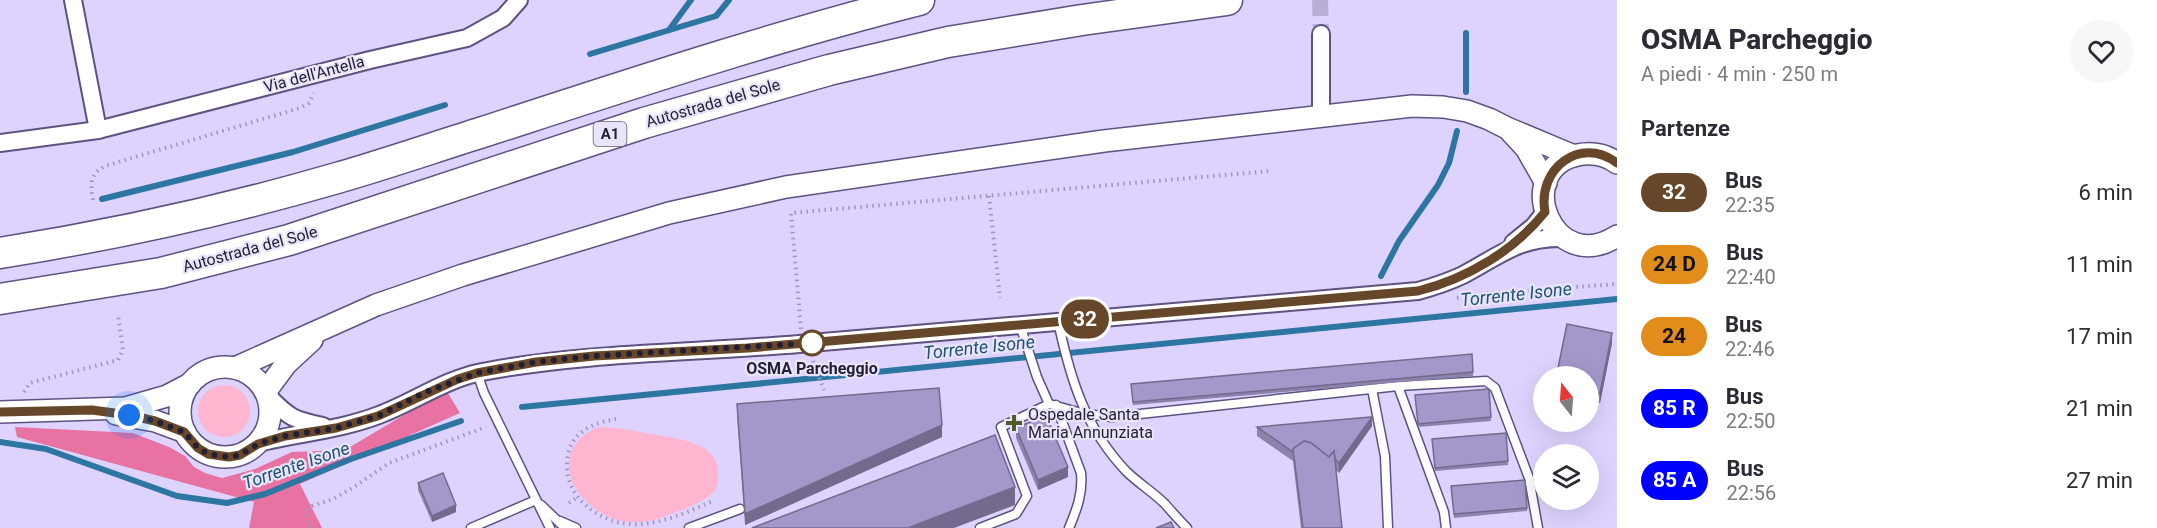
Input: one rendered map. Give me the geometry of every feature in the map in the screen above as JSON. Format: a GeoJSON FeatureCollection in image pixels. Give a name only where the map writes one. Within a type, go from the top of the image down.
{"type":"FeatureCollection","features":[{"type":"Feature","properties":{"kind":"highway","name":"A1"},"geometry":{"type":"LineString","coordinates":[[0,253],[63,243],[178,218],[336,179],[711,59],[852,17],[920,0]]}},
{"type":"Feature","properties":{"kind":"highway","name":"Autostrada del Sole"},"geometry":{"type":"LineString","coordinates":[[0,299],[161,273],[289,240],[644,123],[829,70],[948,42],[1082,20],[1227,0]]}},
{"type":"Feature","properties":{"kind":"street"},"geometry":{"type":"LineString","coordinates":[[73,0],[98,130]]}},
{"type":"Feature","properties":{"kind":"street","name":"Via dell'Antella"},"geometry":{"type":"LineString","coordinates":[[0,142],[98,130],[310,75],[466,38],[503,18],[519,0]]}},
{"type":"Feature","properties":{"kind":"street"},"geometry":{"type":"LineString","coordinates":[[1321,34],[1321,116]]}},
{"type":"Feature","properties":{"kind":"street"},"geometry":{"type":"LineString","coordinates":[[1574,156],[1478,115],[1443,107],[1412,106],[1104,141],[786,187],[669,213],[573,241],[387,301],[235,368],[210,369],[190,384],[182,399],[180,416],[184,432],[198,448],[218,457],[240,455],[258,444],[285,436],[336,428],[378,416],[426,392],[477,373],[536,362],[594,356],[748,348],[1418,291],[1462,276],[1505,250],[1526,241],[1546,237],[1563,238],[1586,245],[1598,245],[1617,236]]}},
{"type":"Feature","properties":{"kind":"street"},"geometry":{"type":"LineString","coordinates":[[1507,128],[1526,148],[1546,183]]}},
{"type":"Feature","properties":{"kind":"street"},"geometry":{"type":"LineString","coordinates":[[1563,238],[1549,222],[1545,212],[1543,192],[1552,171],[1562,162],[1587,153],[1600,154],[1617,163]]}},
{"type":"Feature","properties":{"kind":"street"},"geometry":{"type":"LineString","coordinates":[[1505,250],[1534,225],[1545,212]]}},
{"type":"Feature","properties":{"kind":"street"},"geometry":{"type":"LineString","coordinates":[[258,444],[270,421],[270,404],[267,394],[286,364],[333,323]]}},
{"type":"Feature","properties":{"kind":"street"},"geometry":{"type":"LineString","coordinates":[[235,368],[250,374],[287,415],[296,420],[336,428]]}},
{"type":"Feature","properties":{"kind":"street"},"geometry":{"type":"LineString","coordinates":[[0,412],[125,408],[149,403],[190,384]]}},
{"type":"Feature","properties":{"kind":"street"},"geometry":{"type":"LineString","coordinates":[[92,410],[155,421],[184,432]]}},
{"type":"Feature","properties":{"kind":"lane"},"geometry":{"type":"LineString","coordinates":[[1058,321],[1085,414],[1098,436],[1126,472],[1164,504],[1187,528]]}},
{"type":"Feature","properties":{"kind":"lane"},"geometry":{"type":"LineString","coordinates":[[1020,325],[1037,377],[1052,404],[1080,473],[1082,482],[1080,503],[1069,528]]}},
{"type":"Feature","properties":{"kind":"lane"},"geometry":{"type":"LineString","coordinates":[[477,373],[498,423],[550,528]]}},
{"type":"Feature","properties":{"kind":"lane"},"geometry":{"type":"LineString","coordinates":[[980,528],[1016,514],[1027,496],[1001,427],[1052,404],[1085,414],[1112,417],[1398,386],[1486,381],[1495,388],[1529,478],[1538,528]]}},
{"type":"Feature","properties":{"kind":"lane"},"geometry":{"type":"LineString","coordinates":[[1398,386],[1444,512],[1446,528]]}},
{"type":"Feature","properties":{"kind":"lane"},"geometry":{"type":"LineString","coordinates":[[1372,389],[1385,456],[1388,528]]}},
{"type":"Feature","properties":{"kind":"lane"},"geometry":{"type":"LineString","coordinates":[[536,500],[565,528]]}},
{"type":"Feature","properties":{"kind":"lane"},"geometry":{"type":"LineString","coordinates":[[471,528],[536,500]]}},
{"type":"Feature","properties":{"kind":"lane"},"geometry":{"type":"LineString","coordinates":[[689,528],[740,509]]}},
{"type":"Feature","properties":{"kind":"lane"},"geometry":{"type":"LineString","coordinates":[[557,520],[576,528]]}},
{"type":"Feature","properties":{"kind":"path"},"geometry":{"type":"LineString","coordinates":[[93,200],[91,181],[98,170],[105,166],[300,108],[309,103],[315,90],[310,75]]}},
{"type":"Feature","properties":{"kind":"path"},"geometry":{"type":"LineString","coordinates":[[801,329],[791,213],[1270,171]]}},
{"type":"Feature","properties":{"kind":"path"},"geometry":{"type":"LineString","coordinates":[[990,196],[1000,298]]}},
{"type":"Feature","properties":{"kind":"path"},"geometry":{"type":"LineString","coordinates":[[23,396],[30,383],[118,360],[123,350],[118,315]]}},
{"type":"Feature","properties":{"kind":"path"},"geometry":{"type":"LineString","coordinates":[[813,361],[824,390]]}},
{"type":"Feature","properties":{"kind":"path"},"geometry":{"type":"LineString","coordinates":[[616,419],[583,431],[574,439],[567,457],[568,477],[578,497],[591,510],[603,517],[630,524],[662,521],[713,501]]}},
{"type":"Feature","properties":{"kind":"path"},"geometry":{"type":"LineString","coordinates":[[310,528],[308,510],[312,506],[333,499],[389,463],[498,423]]}},
{"type":"Feature","properties":{"kind":"path"},"geometry":{"type":"LineString","coordinates":[[569,503],[578,497]]}},
{"type":"Feature","properties":{"kind":"shaded area"},"geometry":{"type":"Polygon","coordinates":[[[219,385],[229,385],[239,389],[246,396],[250,411],[246,426],[239,433],[229,437],[219,437],[209,433],[202,426],[198,416],[198,406],[202,396],[209,389],[219,385]]]}},
{"type":"Feature","properties":{"kind":"shaded area"},"geometry":{"type":"Polygon","coordinates":[[[446,390],[460,413],[300,484],[322,528],[249,528],[254,502],[17,437],[15,427],[133,433],[169,447],[185,456],[194,467],[222,478],[255,469],[292,452],[345,450],[446,390]]]}},
{"type":"Feature","properties":{"kind":"shaded area"},"geometry":{"type":"Polygon","coordinates":[[[596,428],[617,428],[665,436],[702,447],[717,463],[718,475],[715,491],[693,505],[655,520],[629,522],[612,518],[583,498],[574,484],[569,469],[571,454],[579,440],[596,428]]]}},
{"type":"Feature","properties":{"kind":"building"},"geometry":{"type":"Polygon","coordinates":[[[1567,324],[1612,333],[1600,393],[1599,366],[1558,366],[1567,324]]]}},
{"type":"Feature","properties":{"kind":"building"},"geometry":{"type":"Polygon","coordinates":[[[1472,354],[1473,372],[1133,402],[1131,384],[1472,354]]]}},
{"type":"Feature","properties":{"kind":"building"},"geometry":{"type":"Polygon","coordinates":[[[939,388],[942,425],[745,514],[737,404],[939,388]]]}},
{"type":"Feature","properties":{"kind":"building"},"geometry":{"type":"Polygon","coordinates":[[[1489,389],[1491,417],[1418,424],[1415,395],[1489,389]]]}},
{"type":"Feature","properties":{"kind":"building"},"geometry":{"type":"Polygon","coordinates":[[[1046,415],[1068,467],[1038,480],[1016,428],[1046,415]]]}},
{"type":"Feature","properties":{"kind":"building"},"geometry":{"type":"Polygon","coordinates":[[[1372,417],[1339,463],[1335,459],[1334,451],[1329,457],[1311,443],[1304,441],[1293,449],[1293,452],[1257,427],[1372,417]]]}},
{"type":"Feature","properties":{"kind":"building"},"geometry":{"type":"Polygon","coordinates":[[[1506,433],[1508,461],[1435,468],[1432,439],[1506,433]]]}},
{"type":"Feature","properties":{"kind":"building"},"geometry":{"type":"Polygon","coordinates":[[[995,435],[1015,487],[911,528],[752,528],[995,435]]]}},
{"type":"Feature","properties":{"kind":"building"},"geometry":{"type":"Polygon","coordinates":[[[1304,441],[1311,443],[1329,457],[1334,451],[1342,528],[1303,528],[1293,449],[1304,441]]]}},
{"type":"Feature","properties":{"kind":"building"},"geometry":{"type":"Polygon","coordinates":[[[443,473],[456,505],[432,516],[418,483],[443,473]]]}},
{"type":"Feature","properties":{"kind":"building"},"geometry":{"type":"Polygon","coordinates":[[[1525,480],[1527,508],[1454,514],[1451,486],[1525,480]]]}},
{"type":"Feature","properties":{"kind":"building"},"geometry":{"type":"Polygon","coordinates":[[[1171,522],[1174,528],[1156,528],[1171,522]]]}},
{"type":"Feature","properties":{"kind":"waterway"},"geometry":{"type":"LineString","coordinates":[[669,30],[691,0]]}},
{"type":"Feature","properties":{"kind":"waterway"},"geometry":{"type":"LineString","coordinates":[[590,54],[716,16],[729,0]]}},
{"type":"Feature","properties":{"kind":"waterway"},"geometry":{"type":"LineString","coordinates":[[1466,33],[1466,92]]}},
{"type":"Feature","properties":{"kind":"waterway"},"geometry":{"type":"LineString","coordinates":[[102,199],[293,152],[445,105]]}},
{"type":"Feature","properties":{"kind":"waterway"},"geometry":{"type":"LineString","coordinates":[[1381,276],[1399,241],[1438,185],[1449,163],[1457,131]]}},
{"type":"Feature","properties":{"kind":"waterway","name":"Torrente Isone"},"geometry":{"type":"LineString","coordinates":[[522,407],[1617,299]]}},
{"type":"Feature","properties":{"kind":"waterway","name":"Torrente Isone"},"geometry":{"type":"LineString","coordinates":[[0,442],[46,449],[177,496],[227,503],[265,494],[351,459],[461,421]]}},
{"type":"Feature","properties":{"kind":"tunnel"},"geometry":{"type":"LineString","coordinates":[[1320,0],[1321,34]]}},
{"type":"Feature","properties":{"kind":"bus line","name":"32"},"geometry":{"type":"LineString","coordinates":[[0,412],[92,410],[129,415],[168,425],[184,432],[190,441],[208,454],[229,457],[240,455],[258,444],[285,436],[336,428],[378,416],[426,392],[477,373],[536,362],[594,356],[748,348],[1418,291],[1462,276],[1505,250],[1534,225],[1545,212],[1543,192],[1546,183],[1552,171],[1562,162],[1587,153],[1600,154],[1617,163]]}},
{"type":"Feature","properties":{"kind":"place","name":"OSMA Parcheggio"},"geometry":{"type":"Point","coordinates":[812,343]}},
{"type":"Feature","properties":{"kind":"place","name":"Ospedale Santa Maria Annunziata"},"geometry":{"type":"Point","coordinates":[1014,423]}},
{"type":"Feature","properties":{"kind":"route"},"geometry":{"type":"LineString","coordinates":[[129,415],[168,425],[184,432],[190,441],[208,454],[229,457],[240,455],[258,444],[285,436],[336,428],[378,416],[426,392],[477,373],[536,362],[594,356],[812,343]]}}]}
